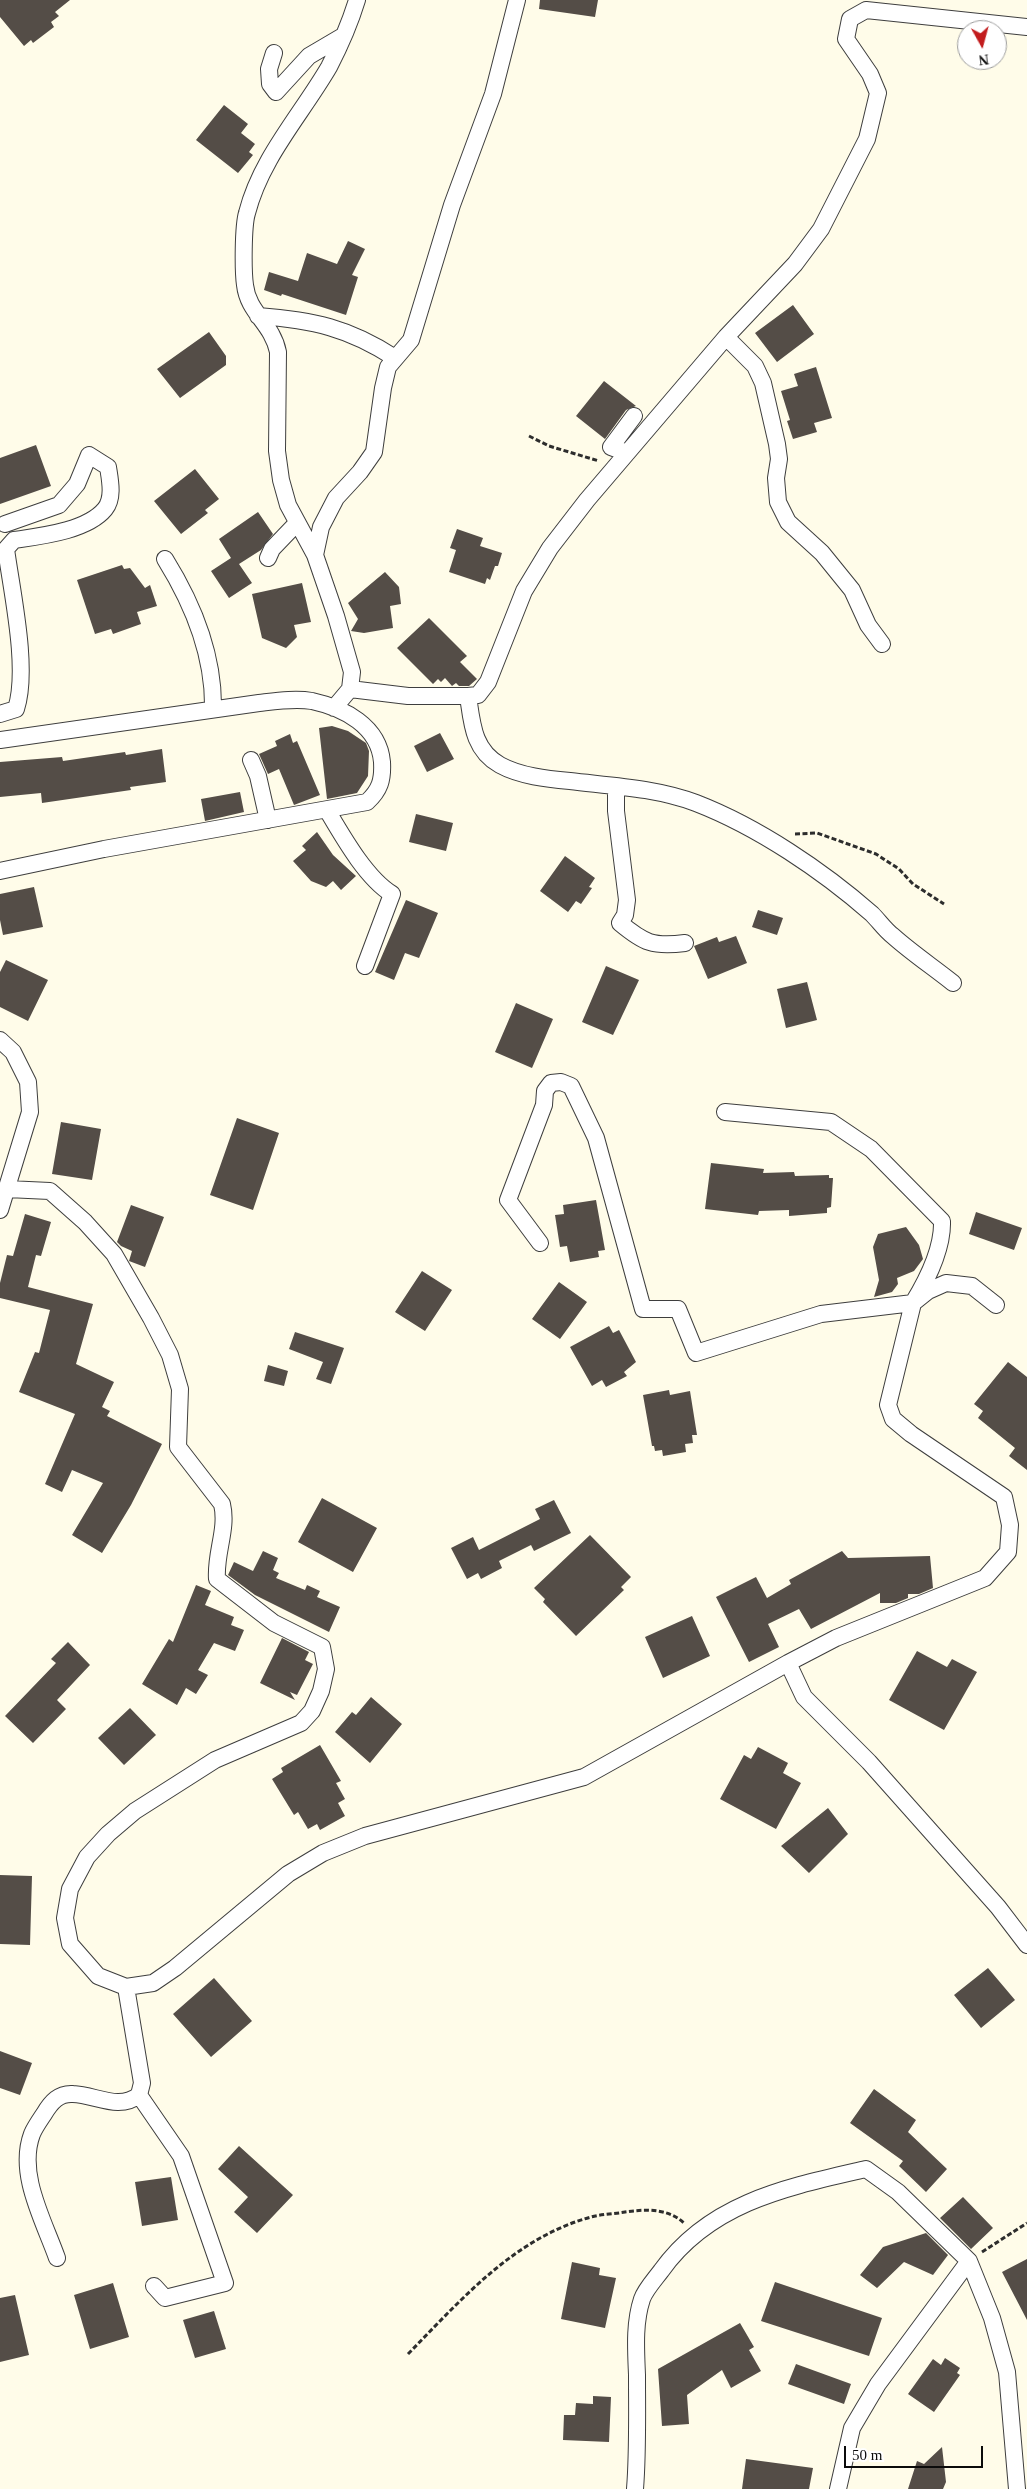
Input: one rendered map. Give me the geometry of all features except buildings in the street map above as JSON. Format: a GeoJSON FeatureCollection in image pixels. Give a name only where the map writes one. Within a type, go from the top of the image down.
{"type":"FeatureCollection","features":[{"type":"Feature","properties":{"kind":"street"},"geometry":{"type":"LineString","coordinates":[[334,708],[350,689],[352,672],[348,654],[315,555],[296,524],[288,505],[277,451],[278,352],[275,338],[250,305],[245,286],[246,215],[256,186],[271,158],[329,66],[357,0]]}},
{"type":"Feature","properties":{"kind":"street"},"geometry":{"type":"LineString","coordinates":[[315,555],[321,527],[336,498],[360,472],[374,452],[383,388],[388,367],[411,340],[452,205],[493,94],[517,0]]}},
{"type":"Feature","properties":{"kind":"street"},"geometry":{"type":"LineString","coordinates":[[350,689],[408,696],[468,696],[478,695],[488,682],[524,591],[550,548],[586,500],[726,337],[795,264],[821,230],[867,139],[878,93],[870,74],[846,39],[850,19],[866,10],[1027,27]]}},
{"type":"Feature","properties":{"kind":"street"},"geometry":{"type":"LineString","coordinates":[[274,53],[269,69],[270,84],[276,92],[309,56],[343,36]]}},
{"type":"Feature","properties":{"kind":"street"},"geometry":{"type":"LineString","coordinates":[[258,316],[313,323],[342,330],[370,341],[395,358]]}},
{"type":"Feature","properties":{"kind":"street"},"geometry":{"type":"LineString","coordinates":[[726,337],[755,366],[763,383],[777,444],[779,460],[776,478],[778,502],[788,522],[822,553],[852,590],[868,625],[882,644]]}},
{"type":"Feature","properties":{"kind":"street"},"geometry":{"type":"LineString","coordinates":[[622,459],[611,447],[634,416]]}},
{"type":"Feature","properties":{"kind":"street"},"geometry":{"type":"LineString","coordinates":[[0,714],[16,709],[21,694],[21,666],[6,549],[14,540],[66,531],[93,518],[106,508],[111,491],[108,467],[89,455],[76,484],[59,505],[5,524]]}},
{"type":"Feature","properties":{"kind":"street"},"geometry":{"type":"LineString","coordinates":[[268,558],[272,549],[296,524]]}},
{"type":"Feature","properties":{"kind":"street"},"geometry":{"type":"LineString","coordinates":[[164,559],[186,594],[200,634],[213,690],[213,709]]}},
{"type":"Feature","properties":{"kind":"street"},"geometry":{"type":"LineString","coordinates":[[468,696],[475,740],[486,754],[500,765],[544,778],[658,792],[697,804],[770,838],[872,915],[891,935],[953,983]]}},
{"type":"Feature","properties":{"kind":"street"},"geometry":{"type":"LineString","coordinates":[[0,740],[213,709],[292,700],[312,701],[334,708],[362,722],[375,738],[381,753],[383,774],[379,791],[367,802],[104,849],[0,871]]}},
{"type":"Feature","properties":{"kind":"street"},"geometry":{"type":"LineString","coordinates":[[251,760],[258,776],[268,820]]}},
{"type":"Feature","properties":{"kind":"street"},"geometry":{"type":"LineString","coordinates":[[616,787],[616,811],[627,900],[625,915],[620,922],[648,943],[662,946],[685,943]]}},
{"type":"Feature","properties":{"kind":"street"},"geometry":{"type":"LineString","coordinates":[[327,810],[341,834],[380,886],[392,894],[364,966]]}},
{"type":"Feature","properties":{"kind":"street"},"geometry":{"type":"LineString","coordinates":[[0,1040],[14,1052],[28,1082],[30,1112],[0,1210]]}},
{"type":"Feature","properties":{"kind":"street"},"geometry":{"type":"LineString","coordinates":[[540,1243],[508,1200],[544,1105],[546,1091],[551,1083],[561,1082],[571,1086],[596,1138],[643,1308],[678,1309],[696,1352],[821,1314],[913,1303],[928,1291],[946,1284],[972,1286],[996,1305]]}},
{"type":"Feature","properties":{"kind":"street"},"geometry":{"type":"LineString","coordinates":[[7,1189],[50,1192],[85,1222],[114,1254],[151,1318],[170,1356],[180,1389],[178,1447],[222,1504],[224,1528],[219,1544],[217,1579],[274,1623],[322,1647],[326,1669],[321,1691],[312,1711],[301,1723],[215,1760],[135,1811],[108,1834],[87,1857],[70,1889],[65,1918],[70,1944],[98,1976],[126,1987],[153,1983],[175,1968],[288,1874],[323,1853],[365,1836],[584,1777],[836,1638],[985,1578],[1008,1552],[1010,1525],[1004,1497],[911,1434],[893,1418],[888,1406],[913,1303],[922,1288],[943,1236],[942,1221],[871,1150],[830,1122],[725,1112]]}},
{"type":"Feature","properties":{"kind":"street"},"geometry":{"type":"LineString","coordinates":[[788,1663],[804,1697],[869,1762],[998,1907],[1027,1945]]}},
{"type":"Feature","properties":{"kind":"street"},"geometry":{"type":"LineString","coordinates":[[57,2258],[30,2181],[27,2157],[32,2134],[50,2104],[59,2096],[72,2093],[118,2103],[130,2102],[139,2096],[142,2083],[126,1987]]}},
{"type":"Feature","properties":{"kind":"street"},"geometry":{"type":"LineString","coordinates":[[139,2096],[182,2156],[225,2284],[165,2298],[154,2286]]}},
{"type":"Feature","properties":{"kind":"street"},"geometry":{"type":"LineString","coordinates":[[635,2489],[638,2457],[636,2337],[642,2298],[668,2261],[695,2233],[734,2208],[794,2185],[866,2169],[898,2192],[969,2261],[992,2318],[1007,2372],[1018,2489]]}},
{"type":"Feature","properties":{"kind":"street"},"geometry":{"type":"LineString","coordinates":[[838,2489],[852,2428],[878,2384],[969,2261]]}},
{"type":"Feature","properties":{"kind":"path"},"geometry":{"type":"LineString","coordinates":[[529,436],[549,446],[622,459]]}},
{"type":"Feature","properties":{"kind":"path"},"geometry":{"type":"LineString","coordinates":[[770,838],[818,833],[876,854],[899,869],[913,884],[944,904]]}},
{"type":"Feature","properties":{"kind":"path"},"geometry":{"type":"LineString","coordinates":[[408,2354],[490,2272],[524,2246],[553,2231],[592,2217],[646,2209],[676,2215],[695,2233]]}},
{"type":"Feature","properties":{"kind":"path"},"geometry":{"type":"LineString","coordinates":[[969,2261],[1027,2223]]}}]}
